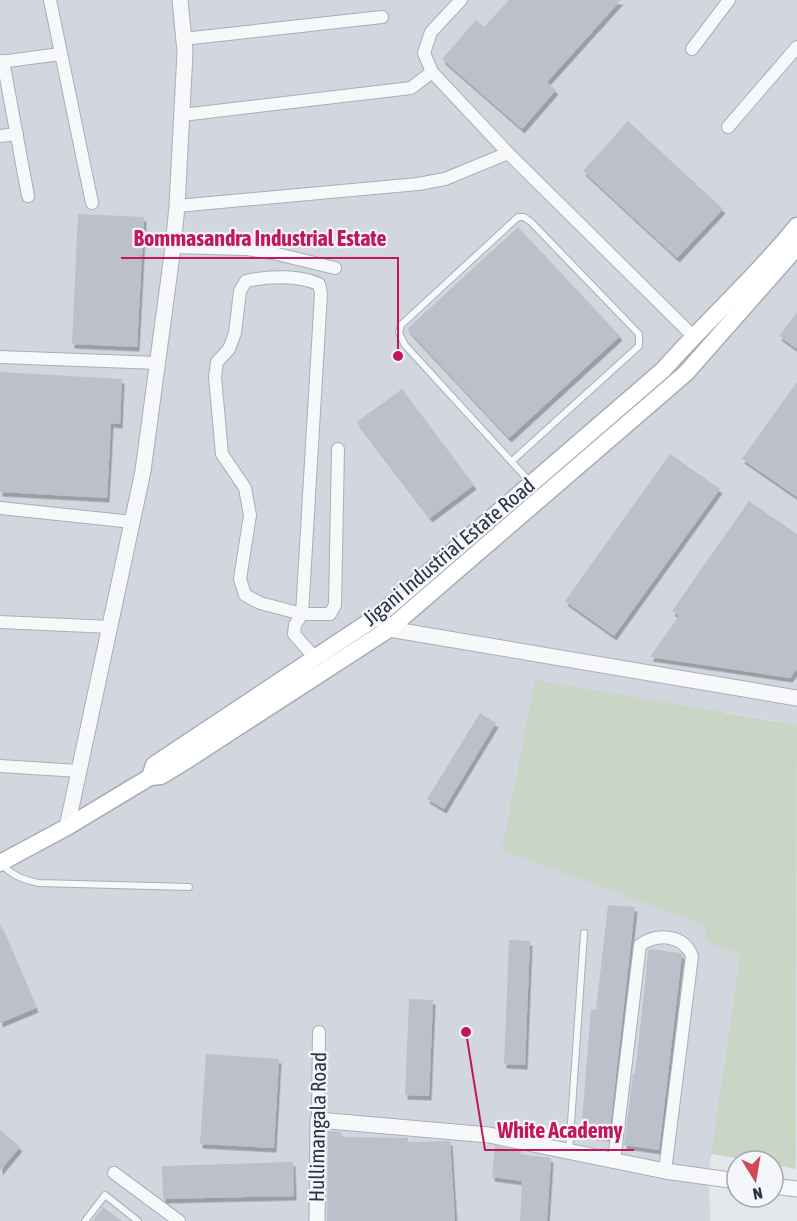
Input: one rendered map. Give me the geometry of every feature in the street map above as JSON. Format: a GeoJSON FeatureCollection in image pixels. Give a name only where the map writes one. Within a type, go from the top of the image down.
{"type":"FeatureCollection","features":[{"type":"Feature","properties":{"kind":"main road","name":"Jigani Industrial Estate Road"},"geometry":{"type":"LineString","coordinates":[[150,777],[154,765],[378,616],[663,370],[779,248],[797,226]]}},
{"type":"Feature","properties":{"kind":"main road","name":"Jigani Industrial Estate Road"},"geometry":{"type":"LineString","coordinates":[[0,863],[67,827],[150,777],[161,776],[389,629],[686,373],[797,247]]}},
{"type":"Feature","properties":{"kind":"street"},"geometry":{"type":"LineString","coordinates":[[50,0],[92,203]]}},
{"type":"Feature","properties":{"kind":"street"},"geometry":{"type":"LineString","coordinates":[[67,827],[133,522],[143,471],[158,363],[177,206],[185,52],[180,0]]}},
{"type":"Feature","properties":{"kind":"street"},"geometry":{"type":"LineString","coordinates":[[461,0],[432,32],[424,53],[432,72],[508,153],[693,336]]}},
{"type":"Feature","properties":{"kind":"street"},"geometry":{"type":"LineString","coordinates":[[692,49],[729,0]]}},
{"type":"Feature","properties":{"kind":"street"},"geometry":{"type":"LineString","coordinates":[[183,39],[382,17]]}},
{"type":"Feature","properties":{"kind":"street"},"geometry":{"type":"LineString","coordinates":[[728,126],[797,46]]}},
{"type":"Feature","properties":{"kind":"street"},"geometry":{"type":"LineString","coordinates":[[28,196],[2,61],[60,54]]}},
{"type":"Feature","properties":{"kind":"street"},"geometry":{"type":"LineString","coordinates":[[182,115],[411,88],[432,72]]}},
{"type":"Feature","properties":{"kind":"street"},"geometry":{"type":"LineString","coordinates":[[0,136],[16,134]]}},
{"type":"Feature","properties":{"kind":"street"},"geometry":{"type":"LineString","coordinates":[[177,206],[418,184],[445,179],[508,153]]}},
{"type":"Feature","properties":{"kind":"street"},"geometry":{"type":"LineString","coordinates":[[173,247],[247,249],[335,268]]}},
{"type":"Feature","properties":{"kind":"street"},"geometry":{"type":"LineString","coordinates":[[314,657],[294,634],[295,625],[303,614],[321,293],[319,284],[309,280],[261,278],[246,281],[240,291],[236,333],[229,349],[218,362],[215,377],[222,454],[245,488],[250,515],[240,579],[245,595],[260,603],[303,614],[330,614],[335,605],[338,449]]}},
{"type":"Feature","properties":{"kind":"street"},"geometry":{"type":"LineString","coordinates":[[0,357],[158,363]]}},
{"type":"Feature","properties":{"kind":"street"},"geometry":{"type":"LineString","coordinates":[[0,508],[133,522]]}},
{"type":"Feature","properties":{"kind":"street"},"geometry":{"type":"LineString","coordinates":[[378,616],[389,629],[797,698]]}},
{"type":"Feature","properties":{"kind":"street"},"geometry":{"type":"LineString","coordinates":[[0,622],[111,627]]}},
{"type":"Feature","properties":{"kind":"street"},"geometry":{"type":"LineString","coordinates":[[0,766],[79,771]]}},
{"type":"Feature","properties":{"kind":"street"},"geometry":{"type":"LineString","coordinates":[[614,1161],[639,945],[658,937],[680,940],[689,948],[692,956],[665,1171]]}},
{"type":"Feature","properties":{"kind":"street","name":"Hullimangala Road"},"geometry":{"type":"LineString","coordinates":[[317,1221],[319,1032]]}},
{"type":"Feature","properties":{"kind":"street"},"geometry":{"type":"LineString","coordinates":[[318,1120],[489,1135],[665,1171],[725,1179]]}},
{"type":"Feature","properties":{"kind":"street"},"geometry":{"type":"LineString","coordinates":[[114,1173],[179,1221]]}},
{"type":"Feature","properties":{"kind":"lane"},"geometry":{"type":"LineString","coordinates":[[512,460],[639,346],[641,339],[639,334],[524,217],[518,217],[401,325],[399,333],[405,345],[532,483]]}},
{"type":"Feature","properties":{"kind":"lane"},"geometry":{"type":"LineString","coordinates":[[0,863],[6,870],[21,879],[39,883],[189,886]]}},
{"type":"Feature","properties":{"kind":"lane"},"geometry":{"type":"LineString","coordinates":[[569,1152],[584,933]]}},
{"type":"Feature","properties":{"kind":"lane"},"geometry":{"type":"LineString","coordinates":[[86,1221],[105,1195],[138,1221]]}},
{"type":"Feature","properties":{"kind":"shaded area"},"geometry":{"type":"Polygon","coordinates":[[[0,0],[797,0],[797,725],[726,712],[740,954],[709,1169],[710,1221],[0,1221],[0,0]]]}},
{"type":"Feature","properties":{"kind":"green space"},"geometry":{"type":"Polygon","coordinates":[[[535,680],[797,725],[796,1169],[785,1167],[785,1149],[725,1149],[725,1156],[711,1154],[740,954],[705,941],[706,926],[502,850],[535,680]]]}},
{"type":"Feature","properties":{"kind":"building"},"geometry":{"type":"Polygon","coordinates":[[[509,0],[621,0],[547,82],[556,90],[522,129],[442,59],[476,20],[484,27],[509,0]]]}},
{"type":"Feature","properties":{"kind":"building"},"geometry":{"type":"Polygon","coordinates":[[[628,121],[723,209],[677,258],[583,171],[628,121]]]}},
{"type":"Feature","properties":{"kind":"building"},"geometry":{"type":"Polygon","coordinates":[[[78,214],[144,217],[137,347],[72,344],[78,214]]]}},
{"type":"Feature","properties":{"kind":"building"},"geometry":{"type":"Polygon","coordinates":[[[518,227],[620,336],[509,438],[407,329],[518,227]]]}},
{"type":"Feature","properties":{"kind":"building"},"geometry":{"type":"Polygon","coordinates":[[[797,312],[797,349],[779,336],[797,312]]]}},
{"type":"Feature","properties":{"kind":"building"},"geometry":{"type":"Polygon","coordinates":[[[0,372],[122,379],[120,424],[111,423],[107,498],[0,492],[0,372]]]}},
{"type":"Feature","properties":{"kind":"building"},"geometry":{"type":"Polygon","coordinates":[[[797,382],[797,497],[742,459],[797,382]]]}},
{"type":"Feature","properties":{"kind":"building"},"geometry":{"type":"Polygon","coordinates":[[[402,389],[474,485],[430,518],[357,422],[402,389]]]}},
{"type":"Feature","properties":{"kind":"building"},"geometry":{"type":"Polygon","coordinates":[[[670,454],[720,489],[614,636],[565,601],[670,454]]]}},
{"type":"Feature","properties":{"kind":"building"},"geometry":{"type":"Polygon","coordinates":[[[749,501],[797,534],[797,669],[790,678],[650,657],[679,616],[672,611],[749,501]]]}},
{"type":"Feature","properties":{"kind":"building"},"geometry":{"type":"Polygon","coordinates":[[[480,713],[496,723],[444,809],[427,799],[480,713]]]}},
{"type":"Feature","properties":{"kind":"building"},"geometry":{"type":"Polygon","coordinates":[[[608,905],[635,907],[609,1137],[581,1134],[591,1009],[596,1010],[608,905]]]}},
{"type":"Feature","properties":{"kind":"building"},"geometry":{"type":"Polygon","coordinates":[[[0,924],[36,1008],[0,1023],[0,924]]]}},
{"type":"Feature","properties":{"kind":"building"},"geometry":{"type":"Polygon","coordinates":[[[509,940],[530,941],[525,1065],[504,1064],[509,940]]]}},
{"type":"Feature","properties":{"kind":"building"},"geometry":{"type":"Polygon","coordinates":[[[649,949],[682,955],[659,1150],[624,1145],[633,1074],[635,1074],[649,949]]]}},
{"type":"Feature","properties":{"kind":"building"},"geometry":{"type":"Polygon","coordinates":[[[409,999],[433,1000],[429,1096],[405,1095],[409,999]]]}},
{"type":"Feature","properties":{"kind":"building"},"geometry":{"type":"Polygon","coordinates":[[[206,1054],[279,1059],[274,1148],[200,1144],[206,1054]]]}},
{"type":"Feature","properties":{"kind":"building"},"geometry":{"type":"Polygon","coordinates":[[[0,1130],[20,1147],[0,1171],[0,1130]]]}},
{"type":"Feature","properties":{"kind":"building"},"geometry":{"type":"Polygon","coordinates":[[[328,1131],[341,1132],[341,1137],[408,1138],[408,1142],[450,1141],[455,1221],[327,1221],[328,1131]]]}},
{"type":"Feature","properties":{"kind":"building"},"geometry":{"type":"Polygon","coordinates":[[[495,1146],[521,1151],[520,1154],[551,1158],[547,1221],[520,1221],[522,1181],[492,1177],[495,1146]]]}},
{"type":"Feature","properties":{"kind":"building"},"geometry":{"type":"Polygon","coordinates":[[[293,1162],[294,1196],[163,1199],[162,1166],[293,1162]]]}},
{"type":"Feature","properties":{"kind":"building"},"geometry":{"type":"Polygon","coordinates":[[[103,1207],[122,1221],[92,1221],[103,1207]]]}},
{"type":"Feature","properties":{"kind":"place","name":"Bommasandra Industrial Estate"},"geometry":{"type":"Point","coordinates":[398,356]}},
{"type":"Feature","properties":{"kind":"place","name":"White Academy"},"geometry":{"type":"Point","coordinates":[466,1032]}}]}
